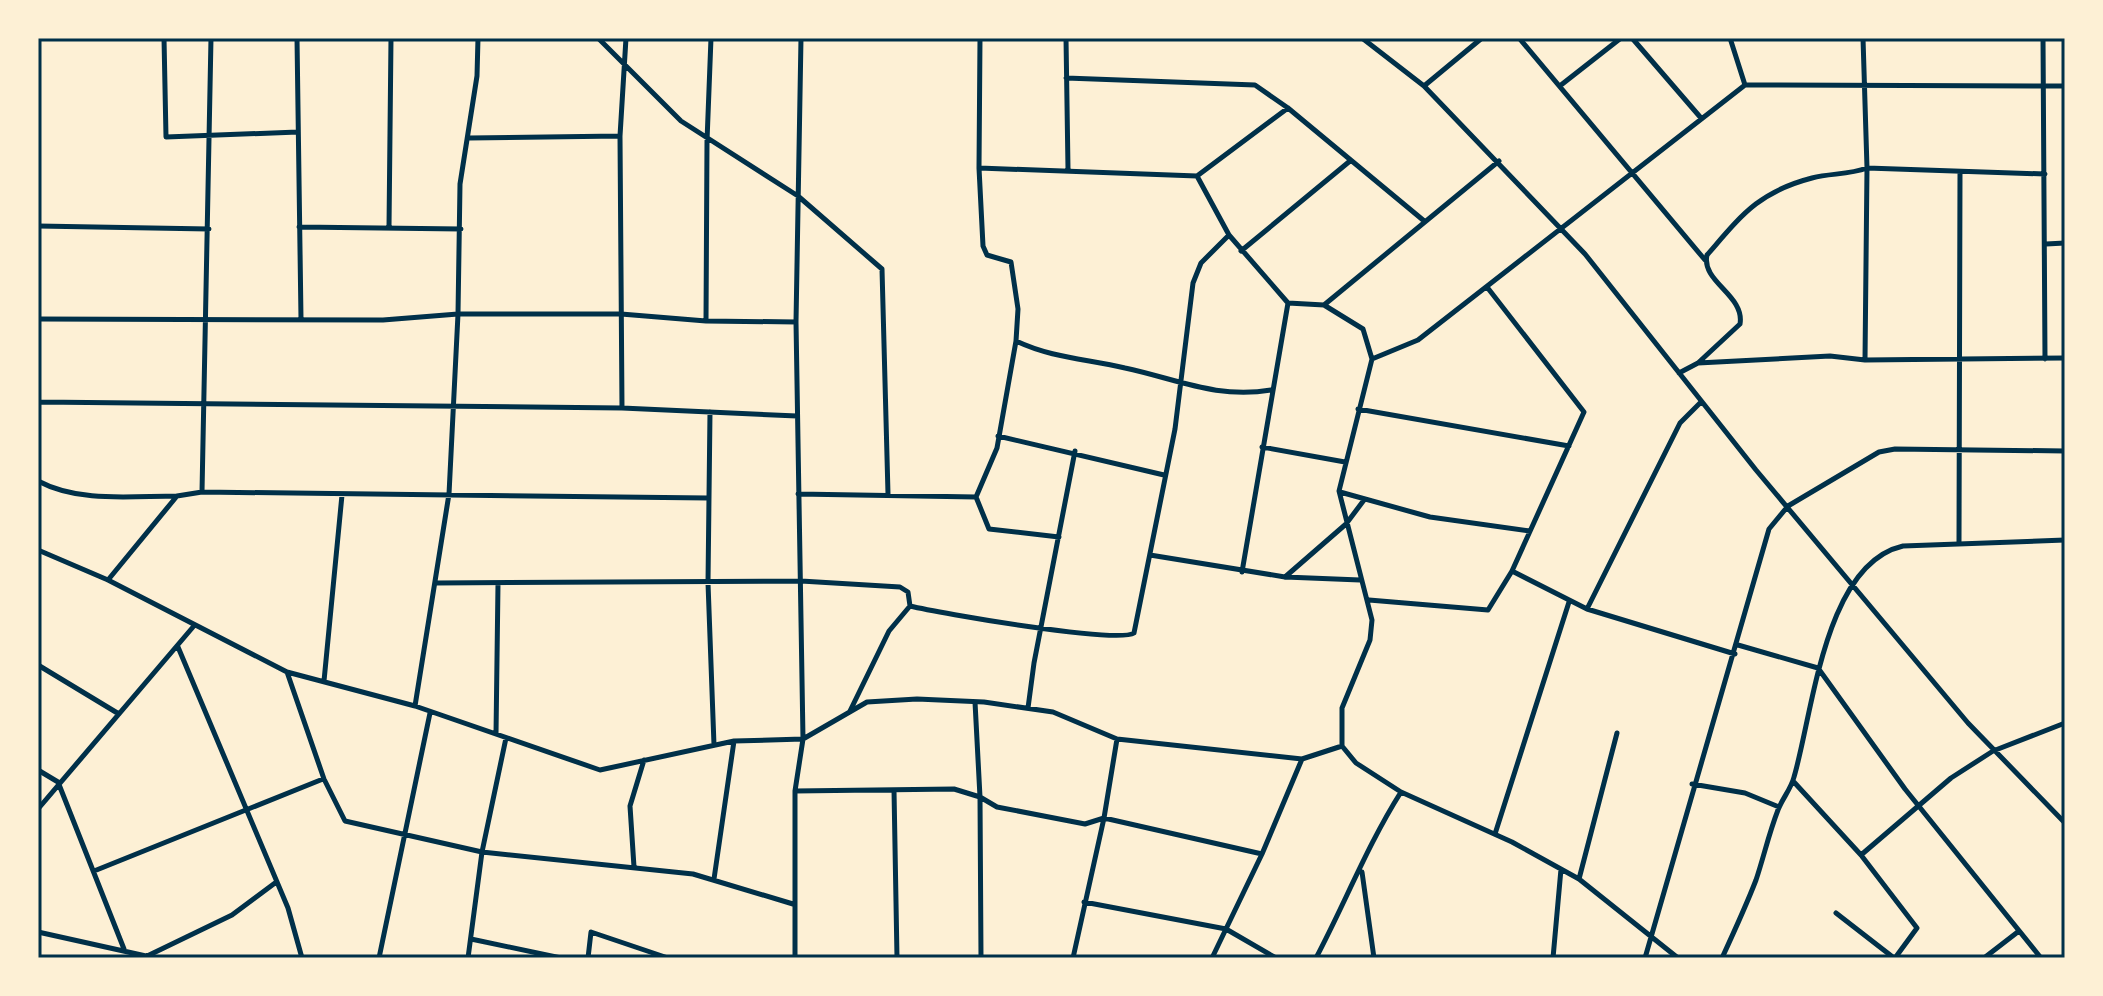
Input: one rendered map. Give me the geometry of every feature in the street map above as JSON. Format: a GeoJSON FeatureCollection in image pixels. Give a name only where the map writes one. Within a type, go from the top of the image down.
{"type":"FeatureCollection","features":[{"type":"Feature","properties":{"kind":"street"},"geometry":{"type":"LineString","coordinates":[[164,38],[164,135],[298,132]]}},
{"type":"Feature","properties":{"kind":"street"},"geometry":{"type":"LineString","coordinates":[[202,492],[211,38]]}},
{"type":"Feature","properties":{"kind":"street"},"geometry":{"type":"LineString","coordinates":[[297,38],[301,319]]}},
{"type":"Feature","properties":{"kind":"street"},"geometry":{"type":"LineString","coordinates":[[389,227],[391,38]]}},
{"type":"Feature","properties":{"kind":"street"},"geometry":{"type":"LineString","coordinates":[[415,706],[449,494],[458,314],[460,184],[469,138],[478,38]]}},
{"type":"Feature","properties":{"kind":"street"},"geometry":{"type":"LineString","coordinates":[[598,38],[660,103],[707,141],[798,196],[884,272],[888,494]]}},
{"type":"Feature","properties":{"kind":"street"},"geometry":{"type":"LineString","coordinates":[[622,408],[620,136],[626,38]]}},
{"type":"Feature","properties":{"kind":"street"},"geometry":{"type":"LineString","coordinates":[[706,321],[711,38]]}},
{"type":"Feature","properties":{"kind":"street"},"geometry":{"type":"LineString","coordinates":[[795,958],[795,791],[803,739],[796,322],[801,38]]}},
{"type":"Feature","properties":{"kind":"street"},"geometry":{"type":"LineString","coordinates":[[976,497],[988,475],[998,436],[1016,341],[1018,309],[1011,262],[984,253],[979,168],[980,38]]}},
{"type":"Feature","properties":{"kind":"street"},"geometry":{"type":"LineString","coordinates":[[1066,38],[1068,169]]}},
{"type":"Feature","properties":{"kind":"street"},"geometry":{"type":"LineString","coordinates":[[1362,38],[1373,41],[1424,86],[1559,227],[1993,751],[2065,823]]}},
{"type":"Feature","properties":{"kind":"street"},"geometry":{"type":"LineString","coordinates":[[1424,86],[1482,38]]}},
{"type":"Feature","properties":{"kind":"street"},"geometry":{"type":"LineString","coordinates":[[1519,38],[1705,260],[1708,269],[1741,310],[1740,324],[1698,363],[1679,373]]}},
{"type":"Feature","properties":{"kind":"street"},"geometry":{"type":"LineString","coordinates":[[1561,85],[1621,38]]}},
{"type":"Feature","properties":{"kind":"street"},"geometry":{"type":"LineString","coordinates":[[1632,38],[1701,118]]}},
{"type":"Feature","properties":{"kind":"street"},"geometry":{"type":"LineString","coordinates":[[1730,38],[1745,85]]}},
{"type":"Feature","properties":{"kind":"street"},"geometry":{"type":"LineString","coordinates":[[1863,38],[1867,168],[1865,360]]}},
{"type":"Feature","properties":{"kind":"street"},"geometry":{"type":"LineString","coordinates":[[2043,38],[2045,359]]}},
{"type":"Feature","properties":{"kind":"street"},"geometry":{"type":"LineString","coordinates":[[1066,78],[1261,87],[1423,220]]}},
{"type":"Feature","properties":{"kind":"street"},"geometry":{"type":"LineString","coordinates":[[1372,359],[1418,340],[1559,227],[1745,85],[2065,86]]}},
{"type":"Feature","properties":{"kind":"street"},"geometry":{"type":"LineString","coordinates":[[979,168],[1197,176],[1288,108]]}},
{"type":"Feature","properties":{"kind":"street"},"geometry":{"type":"LineString","coordinates":[[469,138],[620,136]]}},
{"type":"Feature","properties":{"kind":"street"},"geometry":{"type":"LineString","coordinates":[[1241,251],[1350,161]]}},
{"type":"Feature","properties":{"kind":"street"},"geometry":{"type":"LineString","coordinates":[[1324,305],[1423,220],[1499,161]]}},
{"type":"Feature","properties":{"kind":"street"},"geometry":{"type":"LineString","coordinates":[[1705,260],[1756,200],[1809,179],[1846,176],[1867,168],[2045,174]]}},
{"type":"Feature","properties":{"kind":"street"},"geometry":{"type":"LineString","coordinates":[[1959,542],[1957,360],[1960,172]]}},
{"type":"Feature","properties":{"kind":"street"},"geometry":{"type":"LineString","coordinates":[[1197,176],[1229,235],[1288,303],[1324,305],[1363,329],[1372,359],[1339,491],[1360,580],[1368,600],[1370,640],[1342,708],[1342,746],[1356,763],[1401,792],[1495,834],[1579,879],[1678,958]]}},
{"type":"Feature","properties":{"kind":"street"},"geometry":{"type":"LineString","coordinates":[[38,226],[209,229]]}},
{"type":"Feature","properties":{"kind":"street"},"geometry":{"type":"LineString","coordinates":[[299,227],[461,229]]}},
{"type":"Feature","properties":{"kind":"street"},"geometry":{"type":"LineString","coordinates":[[910,606],[1130,636],[1137,628],[1183,385],[1188,309],[1193,283],[1201,263],[1229,235]]}},
{"type":"Feature","properties":{"kind":"street"},"geometry":{"type":"LineString","coordinates":[[2046,244],[2065,243]]}},
{"type":"Feature","properties":{"kind":"street"},"geometry":{"type":"LineString","coordinates":[[1368,600],[1488,610],[1512,571],[1584,412],[1487,287]]}},
{"type":"Feature","properties":{"kind":"street"},"geometry":{"type":"LineString","coordinates":[[1242,572],[1288,303]]}},
{"type":"Feature","properties":{"kind":"street"},"geometry":{"type":"LineString","coordinates":[[38,319],[383,320],[458,314],[621,314],[706,321],[796,322]]}},
{"type":"Feature","properties":{"kind":"street"},"geometry":{"type":"LineString","coordinates":[[1016,341],[1065,359],[1127,368],[1227,394],[1271,390]]}},
{"type":"Feature","properties":{"kind":"street"},"geometry":{"type":"LineString","coordinates":[[1698,363],[1830,356],[1865,360],[2065,358]]}},
{"type":"Feature","properties":{"kind":"street"},"geometry":{"type":"LineString","coordinates":[[38,386],[38,405],[205,402],[453,409],[622,408],[797,416]]}},
{"type":"Feature","properties":{"kind":"street"},"geometry":{"type":"LineString","coordinates":[[1587,609],[1680,423],[1701,402]]}},
{"type":"Feature","properties":{"kind":"street"},"geometry":{"type":"LineString","coordinates":[[1358,409],[1569,446]]}},
{"type":"Feature","properties":{"kind":"street"},"geometry":{"type":"LineString","coordinates":[[710,412],[708,583],[714,745]]}},
{"type":"Feature","properties":{"kind":"street"},"geometry":{"type":"LineString","coordinates":[[998,436],[1075,451],[1164,475]]}},
{"type":"Feature","properties":{"kind":"street"},"geometry":{"type":"LineString","coordinates":[[1262,447],[1345,462]]}},
{"type":"Feature","properties":{"kind":"street"},"geometry":{"type":"LineString","coordinates":[[1645,958],[1654,936],[1692,784],[1738,645],[1769,529],[1788,506],[1879,452],[1895,449],[2065,451]]}},
{"type":"Feature","properties":{"kind":"street"},"geometry":{"type":"LineString","coordinates":[[1028,708],[1075,451]]}},
{"type":"Feature","properties":{"kind":"street"},"geometry":{"type":"LineString","coordinates":[[38,481],[63,492],[93,496],[177,496],[202,492],[708,498]]}},
{"type":"Feature","properties":{"kind":"street"},"geometry":{"type":"LineString","coordinates":[[1339,491],[1430,517],[1530,531]]}},
{"type":"Feature","properties":{"kind":"street"},"geometry":{"type":"LineString","coordinates":[[798,494],[976,497]]}},
{"type":"Feature","properties":{"kind":"street"},"geometry":{"type":"LineString","coordinates":[[324,681],[342,495]]}},
{"type":"Feature","properties":{"kind":"street"},"geometry":{"type":"LineString","coordinates":[[108,580],[177,496]]}},
{"type":"Feature","properties":{"kind":"street"},"geometry":{"type":"LineString","coordinates":[[976,497],[989,529],[1059,537]]}},
{"type":"Feature","properties":{"kind":"street"},"geometry":{"type":"LineString","coordinates":[[1285,577],[1346,524],[1364,500]]}},
{"type":"Feature","properties":{"kind":"street"},"geometry":{"type":"LineString","coordinates":[[1722,958],[1748,902],[1779,807],[1793,781],[1818,668],[1854,585],[1866,565],[1888,550],[1959,542],[2065,540]]}},
{"type":"Feature","properties":{"kind":"street"},"geometry":{"type":"LineString","coordinates":[[38,550],[108,580],[193,627],[287,672],[415,706],[600,770],[734,741],[803,739],[873,701],[975,702],[1028,708],[1062,716],[1117,739],[1302,759],[1342,746]]}},
{"type":"Feature","properties":{"kind":"street"},"geometry":{"type":"LineString","coordinates":[[1150,555],[1242,572],[1360,580]]}},
{"type":"Feature","properties":{"kind":"street"},"geometry":{"type":"LineString","coordinates":[[1512,571],[1587,609],[1735,654]]}},
{"type":"Feature","properties":{"kind":"street"},"geometry":{"type":"LineString","coordinates":[[436,583],[801,581],[900,587],[908,592],[910,606],[889,631],[850,712]]}},
{"type":"Feature","properties":{"kind":"street"},"geometry":{"type":"LineString","coordinates":[[496,734],[498,584]]}},
{"type":"Feature","properties":{"kind":"street"},"geometry":{"type":"LineString","coordinates":[[1495,834],[1569,602]]}},
{"type":"Feature","properties":{"kind":"street"},"geometry":{"type":"LineString","coordinates":[[38,809],[193,627]]}},
{"type":"Feature","properties":{"kind":"street"},"geometry":{"type":"LineString","coordinates":[[1738,645],[1818,668],[1917,804],[2041,958]]}},
{"type":"Feature","properties":{"kind":"street"},"geometry":{"type":"LineString","coordinates":[[178,647],[297,934],[302,958]]}},
{"type":"Feature","properties":{"kind":"street"},"geometry":{"type":"LineString","coordinates":[[38,665],[119,714]]}},
{"type":"Feature","properties":{"kind":"street"},"geometry":{"type":"LineString","coordinates":[[287,672],[324,779],[345,821],[482,852],[658,867],[714,879],[793,904]]}},
{"type":"Feature","properties":{"kind":"street"},"geometry":{"type":"LineString","coordinates":[[975,702],[980,797],[981,958]]}},
{"type":"Feature","properties":{"kind":"street"},"geometry":{"type":"LineString","coordinates":[[379,958],[430,713]]}},
{"type":"Feature","properties":{"kind":"street"},"geometry":{"type":"LineString","coordinates":[[1861,855],[1917,804],[1993,751],[2065,723]]}},
{"type":"Feature","properties":{"kind":"street"},"geometry":{"type":"LineString","coordinates":[[1579,879],[1617,733]]}},
{"type":"Feature","properties":{"kind":"street"},"geometry":{"type":"LineString","coordinates":[[468,958],[482,852],[506,738]]}},
{"type":"Feature","properties":{"kind":"street"},"geometry":{"type":"LineString","coordinates":[[1073,958],[1104,818],[1117,739]]}},
{"type":"Feature","properties":{"kind":"street"},"geometry":{"type":"LineString","coordinates":[[714,879],[734,741]]}},
{"type":"Feature","properties":{"kind":"street"},"geometry":{"type":"LineString","coordinates":[[634,867],[630,806],[644,759]]}},
{"type":"Feature","properties":{"kind":"street"},"geometry":{"type":"LineString","coordinates":[[1212,958],[1262,854],[1302,759]]}},
{"type":"Feature","properties":{"kind":"street"},"geometry":{"type":"LineString","coordinates":[[38,770],[58,782],[124,949]]}},
{"type":"Feature","properties":{"kind":"street"},"geometry":{"type":"LineString","coordinates":[[94,871],[324,779]]}},
{"type":"Feature","properties":{"kind":"street"},"geometry":{"type":"LineString","coordinates":[[1793,781],[1861,855],[1917,928],[1895,958],[1836,913]]}},
{"type":"Feature","properties":{"kind":"street"},"geometry":{"type":"LineString","coordinates":[[1692,784],[1745,793],[1779,807]]}},
{"type":"Feature","properties":{"kind":"street"},"geometry":{"type":"LineString","coordinates":[[795,791],[954,789],[980,797],[997,807],[1085,824],[1104,818],[1262,854]]}},
{"type":"Feature","properties":{"kind":"street"},"geometry":{"type":"LineString","coordinates":[[894,790],[897,958]]}},
{"type":"Feature","properties":{"kind":"street"},"geometry":{"type":"LineString","coordinates":[[1316,958],[1362,870],[1378,830],[1401,792]]}},
{"type":"Feature","properties":{"kind":"street"},"geometry":{"type":"LineString","coordinates":[[1553,958],[1561,869]]}},
{"type":"Feature","properties":{"kind":"street"},"geometry":{"type":"LineString","coordinates":[[1362,870],[1374,958]]}},
{"type":"Feature","properties":{"kind":"street"},"geometry":{"type":"LineString","coordinates":[[143,957],[232,915],[276,882]]}},
{"type":"Feature","properties":{"kind":"street"},"geometry":{"type":"LineString","coordinates":[[1084,902],[1226,929],[1276,958]]}},
{"type":"Feature","properties":{"kind":"street"},"geometry":{"type":"LineString","coordinates":[[1984,958],[2019,931]]}},
{"type":"Feature","properties":{"kind":"street"},"geometry":{"type":"LineString","coordinates":[[38,932],[155,958]]}},
{"type":"Feature","properties":{"kind":"street"},"geometry":{"type":"LineString","coordinates":[[588,958],[591,932],[668,958]]}},
{"type":"Feature","properties":{"kind":"street"},"geometry":{"type":"LineString","coordinates":[[471,939],[561,958]]}}]}
